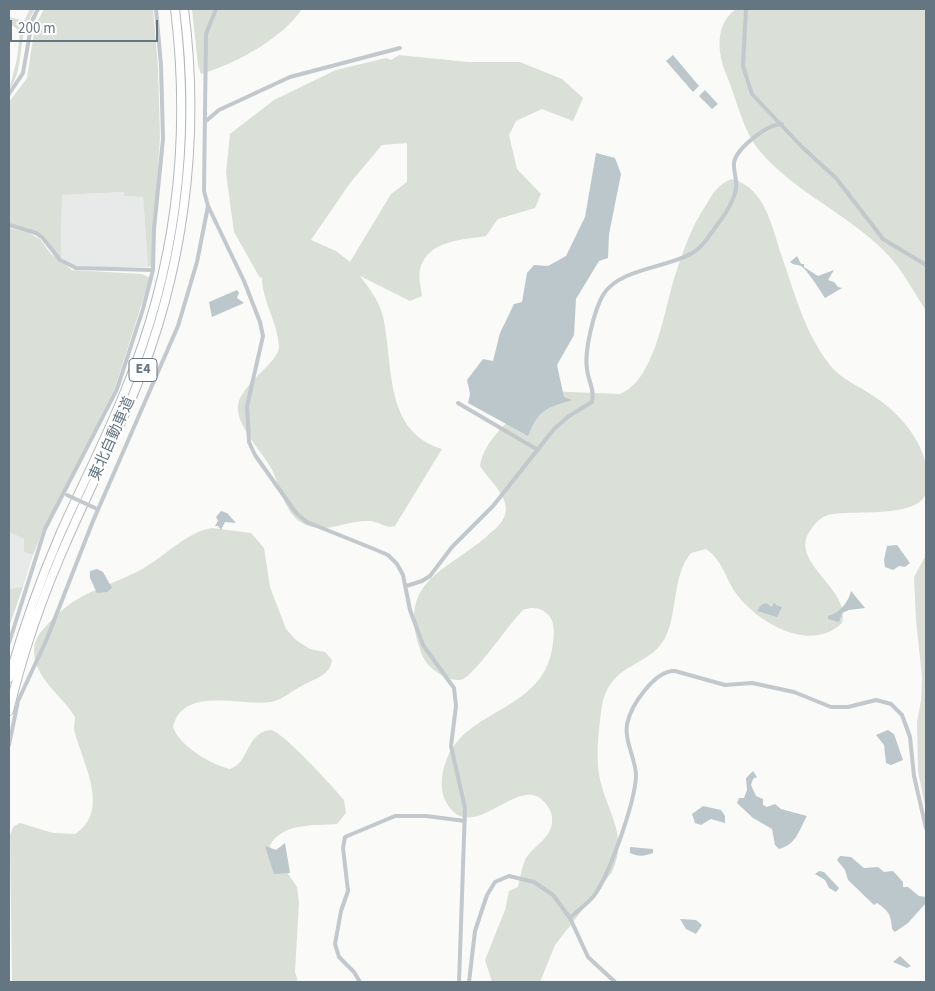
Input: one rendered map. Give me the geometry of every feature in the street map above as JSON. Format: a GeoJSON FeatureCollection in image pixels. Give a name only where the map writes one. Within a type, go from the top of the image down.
{"type":"FeatureCollection","features":[{"type":"Feature","properties":{"kind":"highway","name":"東北自動車道"},"geometry":{"type":"LineString","coordinates":[[9,678],[38,588],[126,390],[161,284],[173,227],[180,173],[182,85],[175,9]]}},
{"type":"Feature","properties":{"kind":"highway","name":"東北自動車道"},"geometry":{"type":"LineString","coordinates":[[9,711],[28,643],[46,591],[134,394],[150,350],[169,286],[181,228],[191,121],[189,59],[184,9]]}},
{"type":"Feature","properties":{"kind":"street"},"geometry":{"type":"LineString","coordinates":[[9,94],[23,73],[32,21],[38,9]]}},
{"type":"Feature","properties":{"kind":"street"},"geometry":{"type":"LineString","coordinates":[[9,643],[45,529],[66,493],[117,389],[143,309],[153,270],[154,229],[163,139],[161,65],[156,9]]}},
{"type":"Feature","properties":{"kind":"street"},"geometry":{"type":"LineString","coordinates":[[216,9],[206,34],[204,192],[208,206],[244,281],[260,322],[263,336],[247,406],[249,442],[255,455],[296,513],[307,522],[388,555],[397,564],[406,586],[410,610],[423,645],[454,688],[456,706],[451,746],[465,808],[459,982]]}},
{"type":"Feature","properties":{"kind":"street"},"geometry":{"type":"LineString","coordinates":[[746,9],[743,61],[746,81],[756,100],[782,124],[802,147],[836,178],[883,239],[926,266]]}},
{"type":"Feature","properties":{"kind":"street"},"geometry":{"type":"LineString","coordinates":[[206,121],[219,110],[290,77],[400,48]]}},
{"type":"Feature","properties":{"kind":"street"},"geometry":{"type":"LineString","coordinates":[[406,586],[422,582],[430,576],[452,547],[493,506],[563,420],[592,402],[592,389],[586,368],[587,357],[595,316],[606,290],[621,279],[679,259],[698,249],[732,203],[737,187],[735,161],[740,152],[770,127],[782,124]]}},
{"type":"Feature","properties":{"kind":"street"},"geometry":{"type":"LineString","coordinates":[[9,745],[18,701],[46,641],[97,508],[178,326],[197,262],[208,206]]}},
{"type":"Feature","properties":{"kind":"street"},"geometry":{"type":"LineString","coordinates":[[9,225],[36,233],[60,260],[76,268],[153,270]]}},
{"type":"Feature","properties":{"kind":"street"},"geometry":{"type":"LineString","coordinates":[[458,403],[538,450]]}},
{"type":"Feature","properties":{"kind":"street"},"geometry":{"type":"LineString","coordinates":[[66,493],[97,508]]}},
{"type":"Feature","properties":{"kind":"street"},"geometry":{"type":"LineString","coordinates":[[570,918],[593,897],[604,879],[629,810],[636,775],[628,737],[629,720],[650,684],[666,671],[675,671],[730,685],[752,683],[794,692],[832,707],[848,707],[876,700],[888,702],[902,715],[910,737],[914,776],[926,828]]}},
{"type":"Feature","properties":{"kind":"street"},"geometry":{"type":"LineString","coordinates":[[360,982],[354,972],[339,957],[335,944],[341,911],[348,891],[343,848],[345,837],[395,816],[426,816],[465,821]]}},
{"type":"Feature","properties":{"kind":"street"},"geometry":{"type":"LineString","coordinates":[[469,982],[475,931],[487,895],[494,882],[509,876],[534,882],[553,895],[570,918],[588,957],[615,982]]}},
{"type":"Feature","properties":{"kind":"shaded area"},"geometry":{"type":"Polygon","coordinates":[[[30,9],[35,9],[25,30],[18,71],[9,90],[17,59],[20,31],[9,23],[9,17],[24,21],[30,9]]]}},
{"type":"Feature","properties":{"kind":"shaded area"},"geometry":{"type":"Polygon","coordinates":[[[44,9],[153,9],[158,66],[160,137],[152,266],[148,267],[143,197],[124,196],[124,192],[62,195],[61,259],[42,234],[9,224],[9,102],[27,78],[35,26],[44,9]]]}},
{"type":"Feature","properties":{"kind":"shaded area"},"geometry":{"type":"Polygon","coordinates":[[[192,9],[302,9],[283,30],[257,49],[228,64],[201,74],[198,65],[192,9]]]}},
{"type":"Feature","properties":{"kind":"shaded area"},"geometry":{"type":"Polygon","coordinates":[[[736,9],[926,9],[926,311],[888,255],[857,228],[788,178],[773,165],[753,142],[740,114],[721,57],[721,30],[729,15],[736,9]]]}},
{"type":"Feature","properties":{"kind":"shaded area"},"geometry":{"type":"Polygon","coordinates":[[[399,55],[468,62],[520,62],[562,79],[583,98],[573,121],[542,109],[516,121],[509,135],[517,169],[541,194],[535,208],[498,219],[486,236],[447,243],[430,252],[424,259],[419,272],[422,296],[410,301],[360,276],[374,295],[382,311],[394,394],[400,412],[409,428],[423,440],[442,449],[395,526],[391,527],[376,522],[361,521],[322,528],[314,527],[299,521],[288,508],[271,468],[250,438],[238,413],[241,397],[252,381],[273,359],[279,347],[262,277],[260,278],[234,232],[226,173],[230,134],[274,100],[336,70],[386,58],[391,60],[399,55]],[[407,143],[382,145],[350,183],[311,240],[336,251],[350,262],[391,194],[407,182],[407,143]]]}},
{"type":"Feature","properties":{"kind":"shaded area"},"geometry":{"type":"Polygon","coordinates":[[[673,55],[699,86],[693,92],[666,61],[673,55]]]}},
{"type":"Feature","properties":{"kind":"shaded area"},"geometry":{"type":"Polygon","coordinates":[[[705,90],[718,104],[712,109],[699,96],[705,90]]]}},
{"type":"Feature","properties":{"kind":"shaded area"},"geometry":{"type":"Polygon","coordinates":[[[596,153],[615,158],[621,174],[609,234],[608,258],[599,261],[576,299],[574,335],[557,365],[564,397],[572,400],[544,411],[536,420],[528,436],[468,403],[470,394],[467,380],[483,359],[493,361],[500,333],[514,304],[522,302],[527,273],[534,265],[548,266],[566,256],[585,217],[596,153]]]}},
{"type":"Feature","properties":{"kind":"shaded area"},"geometry":{"type":"Polygon","coordinates":[[[732,179],[744,184],[753,191],[766,210],[806,324],[827,361],[837,373],[886,405],[915,437],[926,464],[926,492],[921,501],[911,507],[883,512],[828,515],[821,518],[813,527],[807,536],[805,547],[815,568],[839,600],[843,611],[842,623],[830,632],[816,635],[801,635],[772,625],[759,616],[738,596],[712,554],[706,549],[691,553],[681,572],[670,626],[666,636],[659,647],[651,654],[622,672],[614,680],[607,691],[602,706],[598,740],[599,774],[617,834],[618,846],[617,858],[612,872],[555,945],[540,982],[492,982],[485,960],[505,910],[509,891],[518,887],[526,858],[549,833],[552,815],[546,804],[535,796],[523,796],[509,801],[482,815],[468,818],[456,814],[443,795],[443,772],[448,756],[459,740],[473,727],[523,695],[537,682],[547,665],[553,643],[552,620],[541,610],[531,608],[523,610],[476,668],[460,680],[443,676],[435,671],[423,657],[415,627],[415,609],[420,594],[428,582],[485,538],[504,519],[506,509],[502,495],[480,466],[489,444],[506,424],[545,391],[620,394],[632,386],[642,375],[650,360],[662,326],[674,279],[691,231],[719,186],[732,179]]]}},
{"type":"Feature","properties":{"kind":"shaded area"},"geometry":{"type":"Polygon","coordinates":[[[124,192],[124,196],[143,197],[148,267],[77,267],[61,259],[62,195],[124,192]]]}},
{"type":"Feature","properties":{"kind":"shaded area"},"geometry":{"type":"Polygon","coordinates":[[[9,228],[29,233],[40,239],[51,254],[72,270],[142,274],[150,278],[115,388],[44,528],[33,555],[24,552],[24,539],[9,532],[9,228]]]}},
{"type":"Feature","properties":{"kind":"shaded area"},"geometry":{"type":"Polygon","coordinates":[[[797,256],[801,264],[804,264],[804,267],[818,276],[834,270],[828,280],[842,288],[825,298],[804,268],[790,262],[797,256]]]}},
{"type":"Feature","properties":{"kind":"shaded area"},"geometry":{"type":"Polygon","coordinates":[[[237,290],[239,293],[237,298],[244,303],[212,317],[209,302],[237,290]]]}},
{"type":"Feature","properties":{"kind":"shaded area"},"geometry":{"type":"Polygon","coordinates":[[[221,511],[227,513],[236,523],[225,522],[221,530],[218,526],[215,526],[218,521],[216,517],[221,511]]]}},
{"type":"Feature","properties":{"kind":"shaded area"},"geometry":{"type":"Polygon","coordinates":[[[212,528],[251,533],[264,548],[270,587],[286,629],[296,640],[310,649],[325,652],[332,660],[326,673],[280,699],[259,703],[201,702],[188,706],[179,714],[173,727],[182,741],[197,754],[230,769],[239,763],[257,736],[271,730],[297,750],[344,800],[346,813],[337,824],[309,825],[291,829],[283,832],[270,845],[297,887],[299,902],[295,972],[298,982],[12,982],[10,835],[13,827],[20,823],[53,833],[75,834],[86,824],[91,813],[93,800],[92,786],[74,731],[75,717],[39,670],[35,661],[34,651],[36,640],[44,628],[70,604],[93,591],[144,568],[193,534],[212,528]]]}},
{"type":"Feature","properties":{"kind":"shaded area"},"geometry":{"type":"Polygon","coordinates":[[[9,532],[24,539],[24,552],[33,555],[23,587],[9,589],[9,532]]]}},
{"type":"Feature","properties":{"kind":"shaded area"},"geometry":{"type":"Polygon","coordinates":[[[897,545],[910,563],[905,567],[899,566],[893,570],[885,567],[884,560],[887,546],[897,545]]]}},
{"type":"Feature","properties":{"kind":"shaded area"},"geometry":{"type":"Polygon","coordinates":[[[926,555],[926,811],[918,771],[917,722],[921,701],[922,677],[914,577],[926,555]]]}},
{"type":"Feature","properties":{"kind":"shaded area"},"geometry":{"type":"Polygon","coordinates":[[[97,569],[103,572],[112,588],[107,592],[97,593],[90,578],[90,571],[97,569]]]}},
{"type":"Feature","properties":{"kind":"shaded area"},"geometry":{"type":"Polygon","coordinates":[[[23,587],[9,627],[9,589],[23,587]]]}},
{"type":"Feature","properties":{"kind":"shaded area"},"geometry":{"type":"Polygon","coordinates":[[[851,591],[865,608],[842,613],[839,622],[828,619],[828,616],[843,606],[851,591]]]}},
{"type":"Feature","properties":{"kind":"shaded area"},"geometry":{"type":"Polygon","coordinates":[[[774,602],[782,607],[777,617],[757,611],[761,605],[766,603],[772,607],[774,602]]]}},
{"type":"Feature","properties":{"kind":"shaded area"},"geometry":{"type":"Polygon","coordinates":[[[888,730],[894,734],[903,760],[891,765],[886,763],[884,745],[876,735],[888,730]]]}},
{"type":"Feature","properties":{"kind":"shaded area"},"geometry":{"type":"Polygon","coordinates":[[[753,771],[757,777],[753,779],[751,785],[756,796],[763,799],[763,805],[767,807],[775,804],[781,809],[807,816],[797,836],[785,847],[779,849],[775,845],[772,829],[753,818],[737,803],[739,798],[744,798],[747,790],[746,778],[753,771]]]}},
{"type":"Feature","properties":{"kind":"shaded area"},"geometry":{"type":"Polygon","coordinates":[[[703,806],[721,810],[725,816],[725,823],[711,819],[701,825],[695,823],[692,814],[703,806]]]}},
{"type":"Feature","properties":{"kind":"shaded area"},"geometry":{"type":"Polygon","coordinates":[[[285,843],[290,873],[274,874],[265,846],[276,850],[285,843]]]}},
{"type":"Feature","properties":{"kind":"shaded area"},"geometry":{"type":"Polygon","coordinates":[[[630,847],[653,849],[653,853],[636,855],[630,853],[630,847]]]}},
{"type":"Feature","properties":{"kind":"shaded area"},"geometry":{"type":"Polygon","coordinates":[[[840,856],[851,857],[864,868],[878,867],[884,872],[893,871],[903,882],[903,887],[908,887],[919,896],[926,897],[926,903],[908,923],[895,932],[892,929],[887,911],[877,903],[874,905],[848,880],[845,870],[837,860],[840,856]]]}},
{"type":"Feature","properties":{"kind":"shaded area"},"geometry":{"type":"Polygon","coordinates":[[[819,871],[824,872],[839,888],[836,892],[829,888],[825,880],[815,874],[819,871]]]}},
{"type":"Feature","properties":{"kind":"shaded area"},"geometry":{"type":"Polygon","coordinates":[[[680,919],[696,920],[702,925],[696,934],[686,929],[680,919]]]}},
{"type":"Feature","properties":{"kind":"shaded area"},"geometry":{"type":"Polygon","coordinates":[[[900,956],[911,966],[907,968],[893,962],[900,956]]]}}]}
